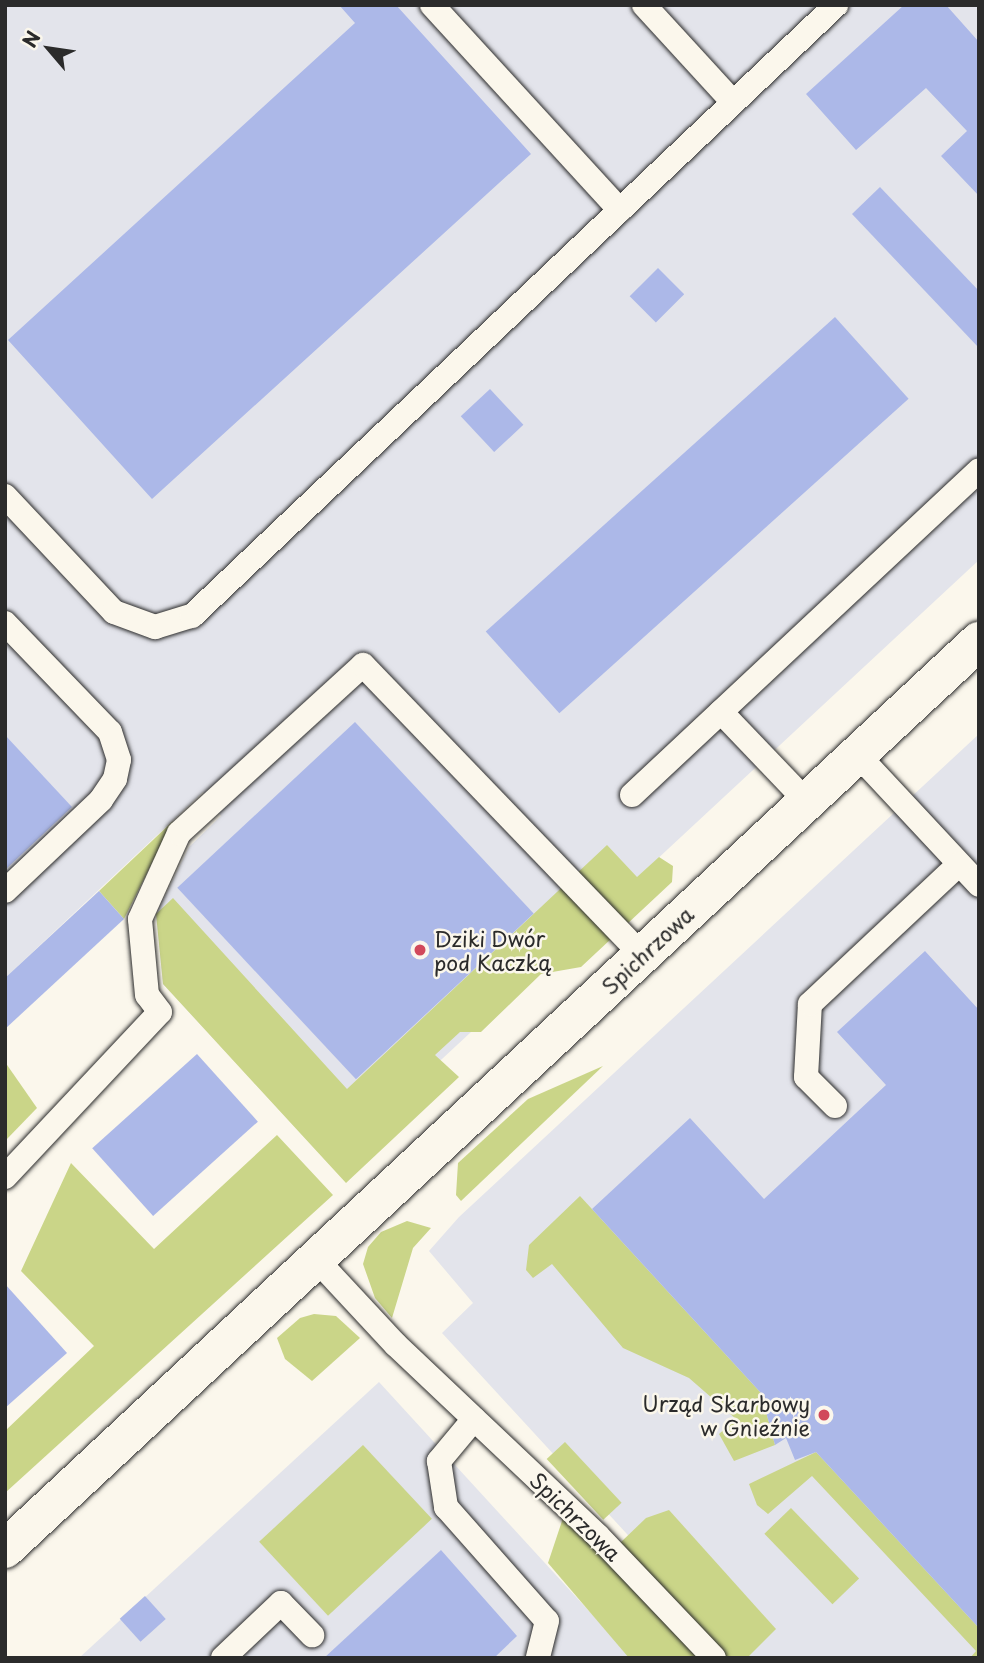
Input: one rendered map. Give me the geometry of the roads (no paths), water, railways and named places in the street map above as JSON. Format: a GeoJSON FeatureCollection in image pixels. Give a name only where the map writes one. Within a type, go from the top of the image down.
{"type":"FeatureCollection","features":[{"type":"Feature","properties":{"kind":"street","name":"Spichrzowa"},"geometry":{"type":"LineString","coordinates":[[5,1549],[979,641]]}},
{"type":"Feature","properties":{"kind":"lane"},"geometry":{"type":"LineString","coordinates":[[432,5],[620,210]]}},
{"type":"Feature","properties":{"kind":"lane"},"geometry":{"type":"LineString","coordinates":[[644,5],[733,102]]}},
{"type":"Feature","properties":{"kind":"lane"},"geometry":{"type":"LineString","coordinates":[[5,496],[114,612],[155,627],[192,616],[836,5]]}},
{"type":"Feature","properties":{"kind":"lane"},"geometry":{"type":"LineString","coordinates":[[632,795],[979,470]]}},
{"type":"Feature","properties":{"kind":"lane"},"geometry":{"type":"LineString","coordinates":[[5,622],[110,732],[119,760],[115,779],[101,800],[5,891]]}},
{"type":"Feature","properties":{"kind":"lane"},"geometry":{"type":"LineString","coordinates":[[5,1177],[160,1012],[147,995],[141,919],[179,834],[363,665],[642,955]]}},
{"type":"Feature","properties":{"kind":"lane"},"geometry":{"type":"LineString","coordinates":[[721,712],[807,802]]}},
{"type":"Feature","properties":{"kind":"lane"},"geometry":{"type":"LineString","coordinates":[[858,754],[979,885]]}},
{"type":"Feature","properties":{"kind":"lane"},"geometry":{"type":"LineString","coordinates":[[835,1107],[806,1077],[810,1004],[959,864]]}},
{"type":"Feature","properties":{"kind":"lane","name":"Spichrzowa"},"geometry":{"type":"LineString","coordinates":[[316,1259],[474,1419],[598,1536],[713,1658]]}},
{"type":"Feature","properties":{"kind":"lane"},"geometry":{"type":"LineString","coordinates":[[474,1419],[439,1461],[446,1507],[547,1621],[538,1658]]}},
{"type":"Feature","properties":{"kind":"lane"},"geometry":{"type":"LineString","coordinates":[[223,1658],[281,1603],[312,1635]]}},
{"type":"Feature","properties":{"kind":"place","name":"Dziki Dwór pod Kaczką"},"geometry":{"type":"Point","coordinates":[420,950]}},
{"type":"Feature","properties":{"kind":"place","name":"Urząd Skarbowy w Gnieźnie"},"geometry":{"type":"Point","coordinates":[824,1415]}}]}
